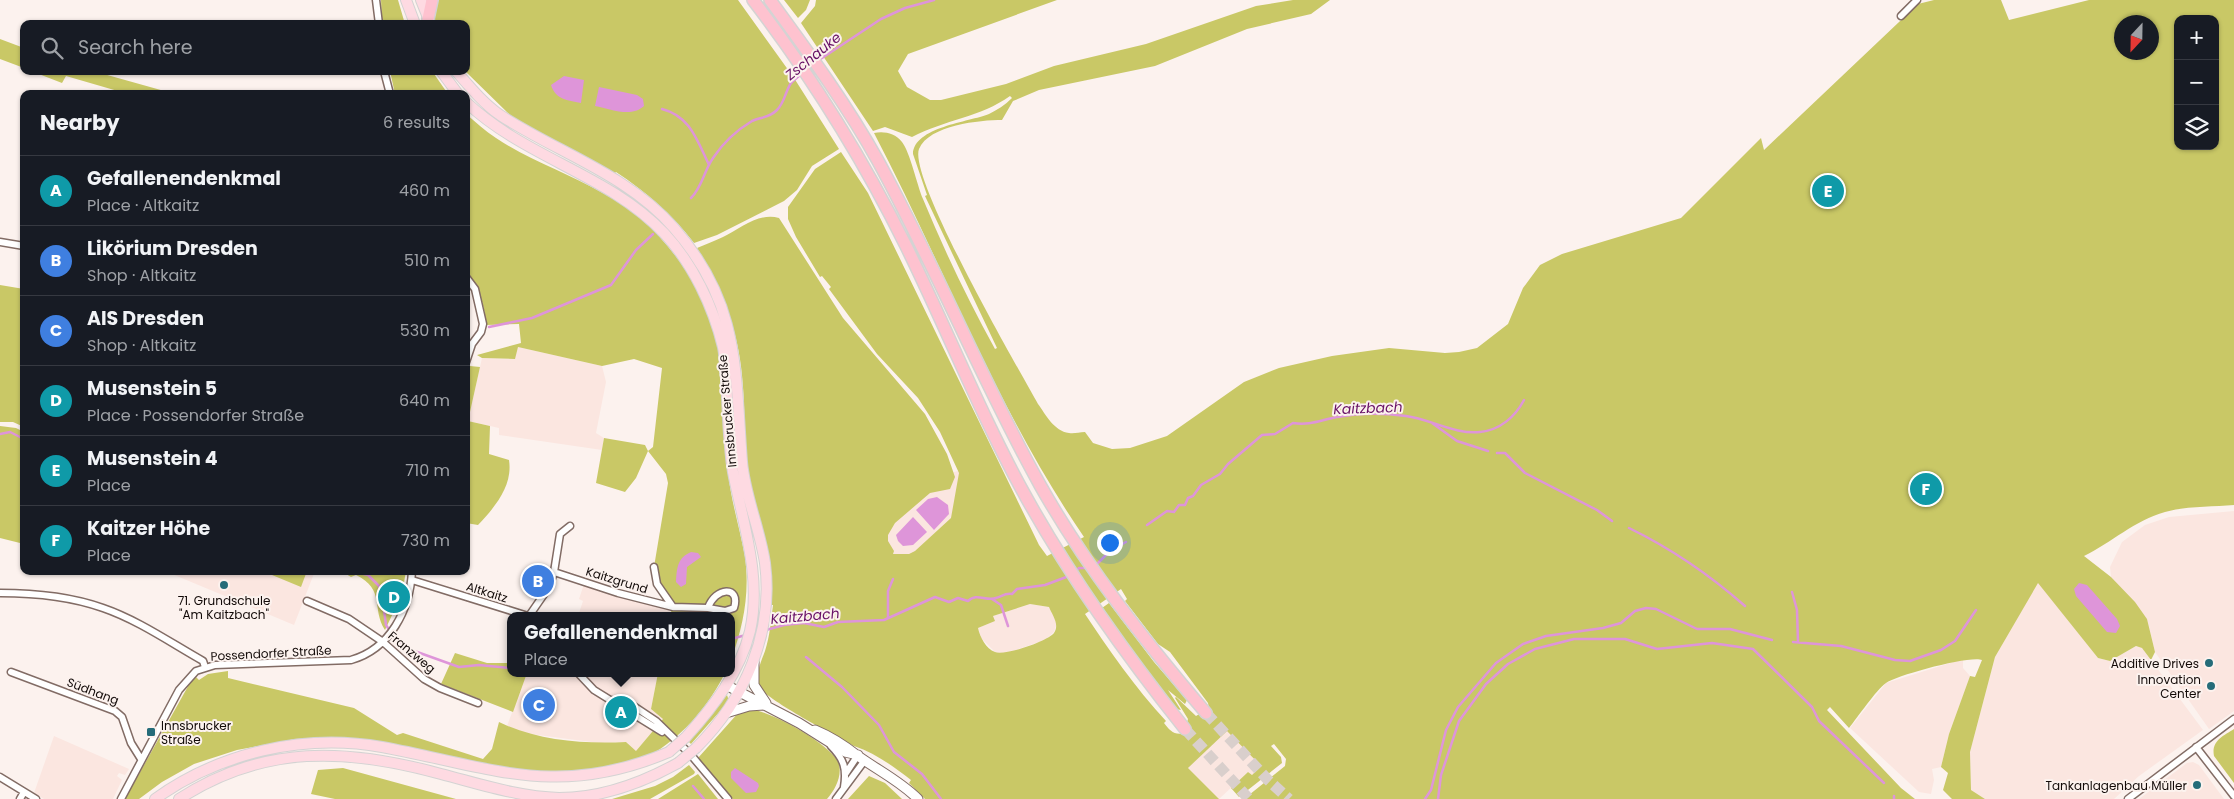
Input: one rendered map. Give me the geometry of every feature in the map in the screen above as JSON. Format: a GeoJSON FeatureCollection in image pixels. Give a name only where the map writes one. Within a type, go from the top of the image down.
{"type":"FeatureCollection","features":[{"type":"Feature","properties":{"kind":"highway"},"geometry":{"type":"LineString","coordinates":[[429,20],[432,0]]}},
{"type":"Feature","properties":{"kind":"highway"},"geometry":{"type":"LineString","coordinates":[[770,0],[809,53],[877,160],[920,242],[990,390],[1040,486],[1072,538],[1114,599],[1158,656],[1206,713]]}},
{"type":"Feature","properties":{"kind":"highway"},"geometry":{"type":"LineString","coordinates":[[753,1],[801,66],[865,167],[906,247],[1020,486],[1055,548],[1096,612],[1138,670],[1185,729]]}},
{"type":"Feature","properties":{"kind":"main road"},"geometry":{"type":"LineString","coordinates":[[406,0],[414,20]]}},
{"type":"Feature","properties":{"kind":"main road"},"geometry":{"type":"LineString","coordinates":[[422,0],[428,20]]}},
{"type":"Feature","properties":{"kind":"main road"},"geometry":{"type":"LineString","coordinates":[[444,75],[455,90]]}},
{"type":"Feature","properties":{"kind":"main road","name":"Innsbrucker Straße"},"geometry":{"type":"LineString","coordinates":[[459,75],[481,100],[499,114],[613,177],[654,208],[674,228],[695,266],[723,348],[733,470],[750,545],[753,576],[753,608],[744,651],[735,668]]}},
{"type":"Feature","properties":{"kind":"main road","name":"Innsbrucker Straße"},"geometry":{"type":"LineString","coordinates":[[179,799],[220,776],[251,765],[286,757],[326,754],[385,759],[502,790],[533,796],[560,798],[586,796],[624,787],[648,779],[678,763],[696,748],[726,712],[740,691],[756,656],[767,607],[765,564],[742,464],[740,397],[734,348],[720,299],[695,266],[625,198],[510,137],[470,105]]}},
{"type":"Feature","properties":{"kind":"main road"},"geometry":{"type":"LineString","coordinates":[[756,656],[754,685],[767,705]]}},
{"type":"Feature","properties":{"kind":"main road","name":"Innsbrucker Straße"},"geometry":{"type":"LineString","coordinates":[[155,799],[196,773],[248,755],[285,746],[321,743],[381,747],[508,781],[560,787],[587,785],[613,779],[645,766],[669,752],[707,714],[730,677]]}},
{"type":"Feature","properties":{"kind":"main road"},"geometry":{"type":"LineString","coordinates":[[726,685],[807,727],[829,735],[903,784],[918,799]]}},
{"type":"Feature","properties":{"kind":"main road"},"geometry":{"type":"LineString","coordinates":[[726,712],[749,706],[767,705]]}},
{"type":"Feature","properties":{"kind":"main road"},"geometry":{"type":"LineString","coordinates":[[807,727],[825,741],[845,752],[862,758]]}},
{"type":"Feature","properties":{"kind":"street"},"geometry":{"type":"LineString","coordinates":[[376,0],[378,20]]}},
{"type":"Feature","properties":{"kind":"street"},"geometry":{"type":"LineString","coordinates":[[1901,16],[1917,0]]}},
{"type":"Feature","properties":{"kind":"street"},"geometry":{"type":"LineString","coordinates":[[385,75],[389,90]]}},
{"type":"Feature","properties":{"kind":"street"},"geometry":{"type":"LineString","coordinates":[[0,242],[20,245]]}},
{"type":"Feature","properties":{"kind":"street"},"geometry":{"type":"LineString","coordinates":[[470,283],[475,290],[483,324],[481,332],[470,342]]}},
{"type":"Feature","properties":{"kind":"street","name":"Altkaitz"},"geometry":{"type":"LineString","coordinates":[[531,612],[544,595],[554,572],[560,534],[570,526]]}},
{"type":"Feature","properties":{"kind":"street","name":"Kaitzgrund"},"geometry":{"type":"LineString","coordinates":[[654,567],[657,584],[673,607]]}},
{"type":"Feature","properties":{"kind":"street","name":"Kaitzgrund"},"geometry":{"type":"LineString","coordinates":[[554,572],[618,593],[673,607],[708,608]]}},
{"type":"Feature","properties":{"kind":"street","name":"Possendorfer Straße"},"geometry":{"type":"LineString","coordinates":[[121,799],[178,690],[186,679],[206,667],[351,660],[370,653],[389,636],[394,628],[406,604],[412,575]]}},
{"type":"Feature","properties":{"kind":"street","name":"Altkaitz"},"geometry":{"type":"LineString","coordinates":[[412,580],[515,612]]}},
{"type":"Feature","properties":{"kind":"street"},"geometry":{"type":"LineString","coordinates":[[0,593],[42,597],[104,608],[202,660],[206,667]]}},
{"type":"Feature","properties":{"kind":"street","name":"Franzweg"},"geometry":{"type":"LineString","coordinates":[[307,601],[349,619],[383,642],[424,679],[440,688],[478,702]]}},
{"type":"Feature","properties":{"kind":"street","name":"Südhang"},"geometry":{"type":"LineString","coordinates":[[11,672],[115,711],[122,717],[131,743],[141,759]]}},
{"type":"Feature","properties":{"kind":"street"},"geometry":{"type":"LineString","coordinates":[[582,677],[594,690],[671,738]]}},
{"type":"Feature","properties":{"kind":"street"},"geometry":{"type":"LineString","coordinates":[[610,700],[632,705],[645,712],[691,755],[728,799]]}},
{"type":"Feature","properties":{"kind":"street"},"geometry":{"type":"LineString","coordinates":[[2128,799],[2234,720]]}},
{"type":"Feature","properties":{"kind":"street"},"geometry":{"type":"LineString","coordinates":[[825,741],[840,755],[846,773],[844,787]]}},
{"type":"Feature","properties":{"kind":"street"},"geometry":{"type":"LineString","coordinates":[[2196,747],[2234,796]]}},
{"type":"Feature","properties":{"kind":"street"},"geometry":{"type":"LineString","coordinates":[[846,773],[862,758]]}},
{"type":"Feature","properties":{"kind":"street"},"geometry":{"type":"LineString","coordinates":[[836,799],[862,758]]}},
{"type":"Feature","properties":{"kind":"street"},"geometry":{"type":"LineString","coordinates":[[0,777],[36,799]]}},
{"type":"Feature","properties":{"kind":"street"},"geometry":{"type":"LineString","coordinates":[[20,799],[24,792]]}},
{"type":"Feature","properties":{"kind":"shaded area"},"geometry":{"type":"Polygon","coordinates":[[[381,0],[398,0],[404,20],[382,20],[381,0]]]}},
{"type":"Feature","properties":{"kind":"shaded area"},"geometry":{"type":"Polygon","coordinates":[[[437,0],[738,0],[794,78],[839,149],[812,166],[797,190],[784,201],[717,235],[694,243],[677,222],[638,187],[616,172],[516,121],[469,75],[470,20],[435,20],[434,17],[437,0]]]}},
{"type":"Feature","properties":{"kind":"shaded area"},"geometry":{"type":"Polygon","coordinates":[[[784,0],[810,0],[806,10],[798,18],[784,0]]]}},
{"type":"Feature","properties":{"kind":"shaded area"},"geometry":{"type":"Polygon","coordinates":[[[816,0],[1057,0],[908,54],[898,71],[907,87],[930,100],[941,100],[1006,84],[1054,66],[1146,44],[1256,6],[1293,0],[1330,0],[1311,14],[1247,29],[1155,66],[1039,90],[1013,101],[1002,120],[981,121],[944,129],[933,134],[919,149],[920,167],[930,196],[947,233],[967,274],[1038,404],[1051,422],[1059,429],[1071,433],[1085,432],[1093,443],[1112,449],[1130,448],[1167,436],[1244,382],[1279,368],[1332,356],[1389,348],[1445,353],[1477,348],[1508,324],[1523,288],[1540,265],[1562,254],[1681,218],[1761,138],[1764,150],[1918,4],[1934,0],[2001,0],[2009,20],[2089,0],[2234,0],[2234,505],[2199,507],[2165,512],[2143,520],[2084,556],[2111,577],[2135,602],[2147,619],[2155,652],[2151,660],[2142,648],[2136,646],[2110,661],[2098,658],[2038,583],[1995,657],[1970,752],[1971,790],[1985,799],[1952,799],[1943,790],[1948,773],[1941,767],[1949,734],[1970,676],[1975,677],[1982,660],[1975,659],[1904,675],[1886,683],[1872,697],[1849,728],[1830,707],[1827,710],[1901,788],[1915,799],[1244,799],[1285,766],[1286,759],[1274,744],[1271,746],[1281,757],[1282,763],[1239,797],[1231,788],[1248,772],[1252,775],[1261,766],[1227,731],[1188,768],[1219,799],[925,799],[909,783],[911,780],[891,765],[771,698],[757,684],[758,671],[768,640],[773,605],[771,605],[769,568],[747,463],[743,387],[738,349],[723,297],[697,248],[757,219],[764,217],[779,218],[843,318],[925,414],[947,454],[955,477],[950,489],[930,493],[895,523],[888,535],[888,541],[894,551],[893,554],[909,554],[915,551],[951,518],[959,473],[940,432],[918,398],[877,354],[829,289],[831,287],[822,276],[820,277],[796,237],[788,219],[788,207],[815,169],[841,152],[868,193],[1039,545],[1047,556],[1084,537],[1053,489],[998,389],[874,133],[882,132],[893,135],[905,147],[923,199],[939,237],[995,349],[997,348],[925,196],[927,195],[913,154],[916,145],[922,137],[944,127],[989,114],[1012,98],[1010,96],[987,109],[937,126],[912,137],[885,127],[873,131],[801,23],[815,6],[816,0]],[[1121,589],[1085,614],[1133,682],[1166,721],[1164,723],[1175,733],[1184,733],[1188,719],[1175,698],[1196,716],[1209,708],[1208,703],[1170,652],[1158,644],[1125,601],[1127,599],[1121,589]],[[1030,604],[993,616],[995,621],[978,628],[980,635],[989,648],[995,652],[1008,652],[1035,644],[1054,633],[1056,623],[1049,607],[1030,604]]]}},
{"type":"Feature","properties":{"kind":"shaded area"},"geometry":{"type":"Polygon","coordinates":[[[0,39],[20,46],[20,66],[0,59],[0,39]]]}},
{"type":"Feature","properties":{"kind":"shaded area"},"geometry":{"type":"Polygon","coordinates":[[[41,75],[107,75],[161,90],[114,90],[66,76],[62,83],[41,75]]]}},
{"type":"Feature","properties":{"kind":"shaded area"},"geometry":{"type":"Polygon","coordinates":[[[391,75],[435,75],[445,90],[394,90],[391,75]]]}},
{"type":"Feature","properties":{"kind":"shaded area"},"geometry":{"type":"Polygon","coordinates":[[[564,76],[584,80],[581,103],[563,98],[553,90],[551,85],[564,76]]]}},
{"type":"Feature","properties":{"kind":"shaded area"},"geometry":{"type":"Polygon","coordinates":[[[599,87],[637,95],[643,99],[644,106],[639,110],[627,112],[595,106],[599,87]]]}},
{"type":"Feature","properties":{"kind":"shaded area"},"geometry":{"type":"Polygon","coordinates":[[[470,117],[509,146],[590,186],[626,207],[665,243],[682,264],[707,312],[716,337],[721,363],[728,472],[745,557],[747,584],[744,610],[735,648],[735,612],[671,612],[673,607],[660,590],[654,567],[668,483],[666,474],[648,451],[653,447],[662,368],[634,359],[602,366],[518,347],[515,359],[482,358],[477,355],[521,343],[519,324],[486,325],[484,310],[470,276],[470,117]]]}},
{"type":"Feature","properties":{"kind":"shaded area"},"geometry":{"type":"Polygon","coordinates":[[[0,285],[20,288],[20,425],[13,422],[0,422],[0,285]]]}},
{"type":"Feature","properties":{"kind":"shaded area"},"geometry":{"type":"Polygon","coordinates":[[[518,347],[602,366],[606,382],[596,433],[604,438],[602,450],[499,435],[499,428],[470,421],[470,412],[482,358],[514,359],[518,347]]]}},
{"type":"Feature","properties":{"kind":"shaded area"},"geometry":{"type":"Polygon","coordinates":[[[470,366],[480,367],[470,412],[470,366]]]}},
{"type":"Feature","properties":{"kind":"shaded area"},"geometry":{"type":"Polygon","coordinates":[[[470,421],[490,426],[489,454],[509,460],[510,470],[501,496],[478,525],[470,524],[470,421]]]}},
{"type":"Feature","properties":{"kind":"shaded area"},"geometry":{"type":"Polygon","coordinates":[[[0,426],[20,430],[20,543],[0,538],[0,426]]]}},
{"type":"Feature","properties":{"kind":"shaded area"},"geometry":{"type":"Polygon","coordinates":[[[604,438],[645,445],[648,451],[636,478],[625,492],[596,483],[604,438]]]}},
{"type":"Feature","properties":{"kind":"shaded area"},"geometry":{"type":"Polygon","coordinates":[[[967,468],[962,509],[916,555],[894,562],[888,551],[885,526],[948,474],[967,468]]]}},
{"type":"Feature","properties":{"kind":"shaded area"},"geometry":{"type":"Polygon","coordinates":[[[937,497],[948,505],[949,514],[934,530],[916,510],[928,499],[937,497]]]}},
{"type":"Feature","properties":{"kind":"shaded area"},"geometry":{"type":"Polygon","coordinates":[[[2234,511],[2234,711],[2209,729],[2155,652],[2147,619],[2111,577],[2110,567],[2122,542],[2145,525],[2169,517],[2234,511]]]}},
{"type":"Feature","properties":{"kind":"shaded area"},"geometry":{"type":"Polygon","coordinates":[[[913,517],[927,532],[913,545],[903,546],[898,541],[896,535],[913,517]]]}},
{"type":"Feature","properties":{"kind":"shaded area"},"geometry":{"type":"Polygon","coordinates":[[[691,552],[698,553],[701,557],[687,567],[686,584],[681,587],[676,582],[677,568],[680,560],[691,552]]]}},
{"type":"Feature","properties":{"kind":"shaded area"},"geometry":{"type":"Polygon","coordinates":[[[174,575],[313,575],[294,625],[174,575]]]}},
{"type":"Feature","properties":{"kind":"shaded area"},"geometry":{"type":"Polygon","coordinates":[[[272,575],[306,575],[301,587],[272,575]]]}},
{"type":"Feature","properties":{"kind":"shaded area"},"geometry":{"type":"Polygon","coordinates":[[[356,575],[405,575],[402,594],[385,630],[381,622],[375,593],[365,581],[356,575]]]}},
{"type":"Feature","properties":{"kind":"shaded area"},"geometry":{"type":"Polygon","coordinates":[[[2038,582],[2098,658],[2110,661],[2136,646],[2142,648],[2203,730],[2139,776],[2114,799],[1985,799],[1971,790],[1970,752],[1995,657],[2038,582]]]}},
{"type":"Feature","properties":{"kind":"shaded area"},"geometry":{"type":"Polygon","coordinates":[[[2079,583],[2087,585],[2117,619],[2120,626],[2116,633],[2107,632],[2076,596],[2074,589],[2079,583]]]}},
{"type":"Feature","properties":{"kind":"shaded area"},"geometry":{"type":"Polygon","coordinates":[[[584,584],[673,607],[671,612],[579,612],[583,601],[579,599],[584,584]]]}},
{"type":"Feature","properties":{"kind":"shaded area"},"geometry":{"type":"Polygon","coordinates":[[[1109,603],[1154,662],[1187,700],[1185,704],[1168,690],[1181,710],[1175,709],[1102,608],[1109,603]]]}},
{"type":"Feature","properties":{"kind":"shaded area"},"geometry":{"type":"Polygon","coordinates":[[[1030,604],[1049,607],[1057,623],[1054,632],[1045,640],[1004,654],[995,652],[981,638],[978,628],[994,621],[993,616],[1030,604]]]}},
{"type":"Feature","properties":{"kind":"shaded area"},"geometry":{"type":"Polygon","coordinates":[[[455,653],[487,663],[507,663],[507,677],[526,677],[513,712],[441,684],[455,653]]]}},
{"type":"Feature","properties":{"kind":"shaded area"},"geometry":{"type":"Polygon","coordinates":[[[1963,659],[1963,668],[1970,676],[1949,734],[1941,767],[1932,769],[1934,780],[1931,794],[1919,792],[1850,728],[1886,683],[1963,659]]]}},
{"type":"Feature","properties":{"kind":"shaded area"},"geometry":{"type":"Polygon","coordinates":[[[228,671],[228,678],[354,708],[397,735],[403,733],[483,759],[492,749],[499,722],[529,733],[561,740],[577,742],[626,742],[636,751],[663,719],[651,709],[657,677],[723,677],[709,700],[690,724],[668,743],[644,759],[617,770],[589,778],[559,781],[527,779],[378,741],[341,737],[295,739],[237,750],[194,764],[162,782],[139,799],[125,799],[191,681],[196,677],[199,680],[208,674],[228,671]]]}},
{"type":"Feature","properties":{"kind":"shaded area"},"geometry":{"type":"Polygon","coordinates":[[[525,677],[657,677],[651,709],[663,719],[636,751],[626,742],[599,743],[522,733],[507,726],[525,677]]]}},
{"type":"Feature","properties":{"kind":"shaded area"},"geometry":{"type":"Polygon","coordinates":[[[727,695],[729,701],[691,744],[688,741],[727,695]]]}},
{"type":"Feature","properties":{"kind":"shaded area"},"geometry":{"type":"Polygon","coordinates":[[[749,709],[771,715],[785,722],[813,739],[834,756],[839,764],[840,774],[833,792],[827,799],[733,799],[728,795],[698,758],[739,712],[749,709]]]}},
{"type":"Feature","properties":{"kind":"shaded area"},"geometry":{"type":"Polygon","coordinates":[[[2234,729],[2234,783],[2214,756],[2214,746],[2219,739],[2234,729]]]}},
{"type":"Feature","properties":{"kind":"shaded area"},"geometry":{"type":"Polygon","coordinates":[[[1227,730],[1261,766],[1252,775],[1248,772],[1219,799],[1188,768],[1227,730]]]}},
{"type":"Feature","properties":{"kind":"shaded area"},"geometry":{"type":"Polygon","coordinates":[[[54,736],[129,769],[125,775],[119,773],[117,776],[122,780],[113,799],[44,799],[34,793],[54,736]]]}},
{"type":"Feature","properties":{"kind":"shaded area"},"geometry":{"type":"Polygon","coordinates":[[[2193,762],[2199,765],[2224,799],[2139,799],[2187,763],[2193,762]]]}},
{"type":"Feature","properties":{"kind":"shaded area"},"geometry":{"type":"Polygon","coordinates":[[[689,765],[695,772],[694,774],[650,799],[612,799],[655,786],[673,777],[689,765]]]}},
{"type":"Feature","properties":{"kind":"shaded area"},"geometry":{"type":"Polygon","coordinates":[[[343,768],[456,799],[335,799],[311,794],[318,770],[343,768]]]}},
{"type":"Feature","properties":{"kind":"shaded area"},"geometry":{"type":"Polygon","coordinates":[[[735,768],[758,783],[759,786],[756,792],[746,793],[731,778],[731,772],[735,768]]]}},
{"type":"Feature","properties":{"kind":"shaded area"},"geometry":{"type":"Polygon","coordinates":[[[698,774],[718,799],[658,799],[698,774]]]}},
{"type":"Feature","properties":{"kind":"shaded area"},"geometry":{"type":"Polygon","coordinates":[[[869,776],[885,783],[902,799],[848,799],[869,776]]]}},
{"type":"Feature","properties":{"kind":"waterway","name":"Zschauke"},"geometry":{"type":"LineString","coordinates":[[819,60],[881,19],[905,8],[934,0]]}},
{"type":"Feature","properties":{"kind":"waterway","name":"Zschauke"},"geometry":{"type":"LineString","coordinates":[[691,198],[721,147],[752,121],[771,115],[777,110],[782,104],[791,83],[803,73]]}},
{"type":"Feature","properties":{"kind":"waterway"},"geometry":{"type":"LineString","coordinates":[[662,109],[672,112],[692,130],[709,165]]}},
{"type":"Feature","properties":{"kind":"waterway","name":"Zschauke"},"geometry":{"type":"LineString","coordinates":[[489,327],[532,318],[611,285],[636,250],[653,234]]}},
{"type":"Feature","properties":{"kind":"waterway","name":"Kaitzbach"},"geometry":{"type":"LineString","coordinates":[[1147,525],[1167,511],[1174,512],[1179,505],[1185,505],[1188,498],[1193,496],[1201,485],[1220,474],[1228,464],[1262,435],[1275,434],[1293,423],[1310,423],[1354,415],[1389,414],[1415,418],[1462,431],[1480,432],[1494,429],[1506,422],[1524,400]]}},
{"type":"Feature","properties":{"kind":"waterway"},"geometry":{"type":"LineString","coordinates":[[1432,423],[1457,441],[1488,451]]}},
{"type":"Feature","properties":{"kind":"waterway","name":"Kaitzbach"},"geometry":{"type":"LineString","coordinates":[[0,434],[10,432],[20,437]]}},
{"type":"Feature","properties":{"kind":"waterway"},"geometry":{"type":"LineString","coordinates":[[1497,453],[1505,453],[1525,473],[1597,510],[1612,521]]}},
{"type":"Feature","properties":{"kind":"waterway"},"geometry":{"type":"LineString","coordinates":[[1629,528],[1660,544],[1690,563],[1745,606]]}},
{"type":"Feature","properties":{"kind":"waterway","name":"Kaitzbach"},"geometry":{"type":"LineString","coordinates":[[1094,567],[1110,551],[1126,542]]}},
{"type":"Feature","properties":{"kind":"waterway","name":"Kaitzbach"},"geometry":{"type":"LineString","coordinates":[[1076,571],[1079,568],[1089,568]]}},
{"type":"Feature","properties":{"kind":"waterway","name":"Kaitzbach"},"geometry":{"type":"LineString","coordinates":[[368,575],[379,586],[386,625],[406,648],[459,667],[479,665],[507,668]]}},
{"type":"Feature","properties":{"kind":"waterway","name":"Kaitzbach"},"geometry":{"type":"LineString","coordinates":[[766,630],[784,625],[804,623],[824,627],[838,622],[884,620],[935,597],[949,602],[958,598],[968,601],[975,597],[992,599],[1005,594],[1012,594],[1017,589],[1045,585],[1069,576]]}},
{"type":"Feature","properties":{"kind":"waterway"},"geometry":{"type":"LineString","coordinates":[[888,617],[888,591],[893,579]]}},
{"type":"Feature","properties":{"kind":"waterway"},"geometry":{"type":"LineString","coordinates":[[379,586],[390,587],[397,582]]}},
{"type":"Feature","properties":{"kind":"waterway"},"geometry":{"type":"LineString","coordinates":[[1792,592],[1797,610],[1798,642]]}},
{"type":"Feature","properties":{"kind":"waterway"},"geometry":{"type":"LineString","coordinates":[[992,599],[1001,605],[1008,626]]}},
{"type":"Feature","properties":{"kind":"waterway"},"geometry":{"type":"LineString","coordinates":[[1425,799],[1431,790],[1446,730],[1458,707],[1496,663],[1523,644],[1546,636],[1603,628],[1621,623],[1635,611],[1646,608],[1656,609],[1697,629],[1730,629],[1772,640]]}},
{"type":"Feature","properties":{"kind":"waterway"},"geometry":{"type":"LineString","coordinates":[[1793,642],[1841,646],[1895,660],[1910,661],[1941,650],[1955,641],[1976,610]]}},
{"type":"Feature","properties":{"kind":"waterway","name":"Kaitzbach"},"geometry":{"type":"LineString","coordinates":[[735,638],[746,635]]}},
{"type":"Feature","properties":{"kind":"waterway"},"geometry":{"type":"LineString","coordinates":[[1438,799],[1441,775],[1459,721],[1486,684],[1508,664],[1535,649],[1574,639],[1625,639],[1657,649],[1712,643],[1753,649],[1812,707],[1819,721],[1884,783]]}},
{"type":"Feature","properties":{"kind":"waterway"},"geometry":{"type":"LineString","coordinates":[[806,657],[842,687],[879,725],[894,752],[922,774],[941,799]]}},
{"type":"Feature","properties":{"kind":"waterway"},"geometry":{"type":"LineString","coordinates":[[693,786],[704,799]]}},
{"type":"Feature","properties":{"kind":"tunnel"},"geometry":{"type":"LineString","coordinates":[[1206,713],[1268,780],[1289,799]]}},
{"type":"Feature","properties":{"kind":"tunnel"},"geometry":{"type":"LineString","coordinates":[[1185,729],[1249,799]]}},
{"type":"Feature","properties":{"kind":"place","name":"Musenstein 4"},"geometry":{"type":"Point","coordinates":[1828,191]}},
{"type":"Feature","properties":{"kind":"place","name":"Kaitzer Höhe"},"geometry":{"type":"Point","coordinates":[1926,489]}},
{"type":"Feature","properties":{"kind":"place","name":"Likörium Dresden"},"geometry":{"type":"Point","coordinates":[538,581]}},
{"type":"Feature","properties":{"kind":"place","name":"71. Grundschule \"Am Kaitzbach\""},"geometry":{"type":"Point","coordinates":[224,585]}},
{"type":"Feature","properties":{"kind":"place","name":"Musenstein 5"},"geometry":{"type":"Point","coordinates":[394,597]}},
{"type":"Feature","properties":{"kind":"place","name":"Additive Drives"},"geometry":{"type":"Point","coordinates":[2209,663]}},
{"type":"Feature","properties":{"kind":"place","name":"Innovation Center"},"geometry":{"type":"Point","coordinates":[2211,686]}},
{"type":"Feature","properties":{"kind":"place","name":"AIS Dresden"},"geometry":{"type":"Point","coordinates":[539,705]}},
{"type":"Feature","properties":{"kind":"place","name":"Gefallenendenkmal"},"geometry":{"type":"Point","coordinates":[621,712]}},
{"type":"Feature","properties":{"kind":"place","name":"Innsbrucker Straße"},"geometry":{"type":"Point","coordinates":[151,732]}},
{"type":"Feature","properties":{"kind":"place","name":"Tankanlagenbau Müller"},"geometry":{"type":"Point","coordinates":[2197,785]}}]}
